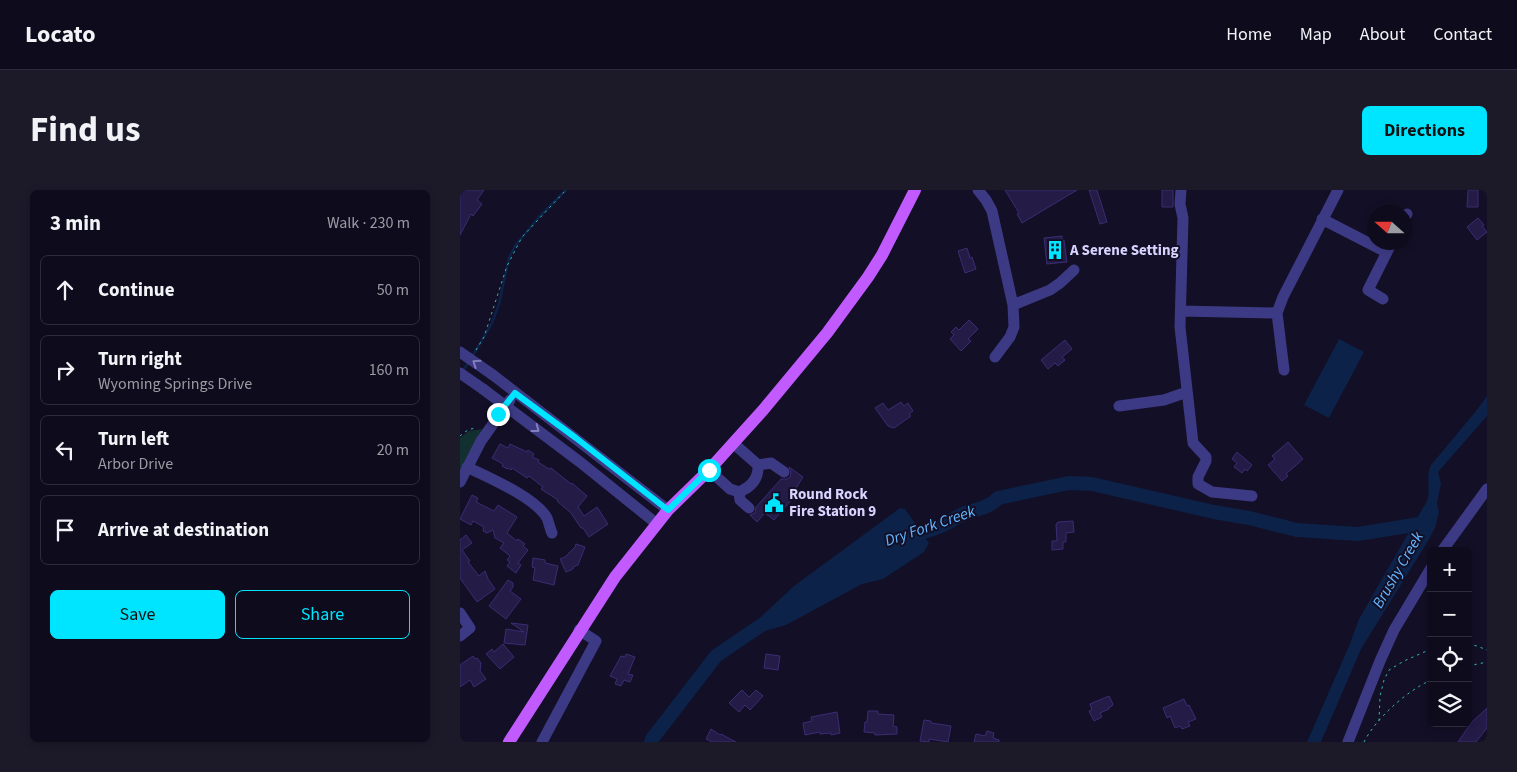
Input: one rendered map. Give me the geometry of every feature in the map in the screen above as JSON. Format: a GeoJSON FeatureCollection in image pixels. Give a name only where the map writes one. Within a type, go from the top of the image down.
{"type":"FeatureCollection","features":[{"type":"Feature","properties":{"kind":"main road"},"geometry":{"type":"LineString","coordinates":[[509,742],[579,630],[615,577],[668,510],[709,470],[808,358],[868,277],[882,255],[915,190]]}},
{"type":"Feature","properties":{"kind":"street"},"geometry":{"type":"LineString","coordinates":[[978,190],[992,211],[1013,305],[1013,331],[1010,338],[994,357]]}},
{"type":"Feature","properties":{"kind":"street"},"geometry":{"type":"LineString","coordinates":[[1181,190],[1180,204],[1183,218],[1180,327],[1193,443],[1206,457],[1198,477],[1198,484],[1212,492],[1252,496]]}},
{"type":"Feature","properties":{"kind":"street"},"geometry":{"type":"LineString","coordinates":[[1284,370],[1277,313],[1282,297],[1338,190]]}},
{"type":"Feature","properties":{"kind":"street"},"geometry":{"type":"LineString","coordinates":[[1322,219],[1367,238]]}},
{"type":"Feature","properties":{"kind":"street"},"geometry":{"type":"LineString","coordinates":[[1383,299],[1368,290],[1388,250]]}},
{"type":"Feature","properties":{"kind":"street"},"geometry":{"type":"LineString","coordinates":[[1013,305],[1050,290],[1074,270]]}},
{"type":"Feature","properties":{"kind":"street"},"geometry":{"type":"LineString","coordinates":[[1181,312],[1277,313]]}},
{"type":"Feature","properties":{"kind":"street"},"geometry":{"type":"LineString","coordinates":[[460,352],[493,374],[515,393],[668,510]]}},
{"type":"Feature","properties":{"kind":"street"},"geometry":{"type":"LineString","coordinates":[[460,373],[580,462],[656,524]]}},
{"type":"Feature","properties":{"kind":"street"},"geometry":{"type":"LineString","coordinates":[[1119,406],[1164,400],[1187,392]]}},
{"type":"Feature","properties":{"kind":"street"},"geometry":{"type":"LineString","coordinates":[[460,482],[481,441],[515,393]]}},
{"type":"Feature","properties":{"kind":"street"},"geometry":{"type":"LineString","coordinates":[[709,470],[730,489],[739,492],[747,489],[754,482],[759,472],[758,465],[733,443]]}},
{"type":"Feature","properties":{"kind":"street"},"geometry":{"type":"LineString","coordinates":[[758,465],[771,463],[784,472]]}},
{"type":"Feature","properties":{"kind":"street"},"geometry":{"type":"LineString","coordinates":[[468,467],[524,497],[542,512],[547,519],[552,534]]}},
{"type":"Feature","properties":{"kind":"street"},"geometry":{"type":"LineString","coordinates":[[1445,547],[1487,489]]}},
{"type":"Feature","properties":{"kind":"street"},"geometry":{"type":"LineString","coordinates":[[739,492],[740,500],[749,508]]}},
{"type":"Feature","properties":{"kind":"street"},"geometry":{"type":"LineString","coordinates":[[1348,742],[1386,648],[1412,598],[1427,574]]}},
{"type":"Feature","properties":{"kind":"street"},"geometry":{"type":"LineString","coordinates":[[460,613],[470,628],[460,636]]}},
{"type":"Feature","properties":{"kind":"street"},"geometry":{"type":"LineString","coordinates":[[542,742],[562,708],[596,641],[579,630]]}},
{"type":"Feature","properties":{"kind":"path"},"geometry":{"type":"LineString","coordinates":[[475,352],[484,337],[507,266],[522,237],[566,190]]}},
{"type":"Feature","properties":{"kind":"path"},"geometry":{"type":"LineString","coordinates":[[460,436],[474,428],[480,429]]}},
{"type":"Feature","properties":{"kind":"path"},"geometry":{"type":"LineString","coordinates":[[1472,645],[1487,650]]}},
{"type":"Feature","properties":{"kind":"path"},"geometry":{"type":"LineString","coordinates":[[1379,721],[1380,696],[1389,670],[1427,651]]}},
{"type":"Feature","properties":{"kind":"path"},"geometry":{"type":"LineString","coordinates":[[1472,665],[1487,662]]}},
{"type":"Feature","properties":{"kind":"path"},"geometry":{"type":"LineString","coordinates":[[1364,742],[1370,730],[1379,721],[1416,687],[1427,682]]}},
{"type":"Feature","properties":{"kind":"green space"},"geometry":{"type":"Polygon","coordinates":[[[482,429],[460,470],[460,438],[469,431],[482,429]]]}},
{"type":"Feature","properties":{"kind":"water"},"geometry":{"type":"Polygon","coordinates":[[[1339,339],[1364,352],[1329,418],[1304,405],[1339,339]]]}},
{"type":"Feature","properties":{"kind":"water","name":"Brushy Creek"},"geometry":{"type":"Polygon","coordinates":[[[1487,396],[1487,416],[1438,472],[1441,483],[1437,503],[1439,512],[1435,528],[1361,649],[1321,742],[1307,742],[1359,619],[1427,501],[1428,474],[1431,465],[1487,396]]]}},
{"type":"Feature","properties":{"kind":"water"},"geometry":{"type":"Polygon","coordinates":[[[900,508],[905,509],[929,543],[924,552],[883,579],[862,584],[786,625],[765,631],[751,626],[794,586],[900,508]]]}},
{"type":"Feature","properties":{"kind":"building"},"geometry":{"type":"Polygon","coordinates":[[[460,190],[484,190],[477,200],[482,204],[473,216],[471,214],[460,235],[460,190]]]}},
{"type":"Feature","properties":{"kind":"building"},"geometry":{"type":"Polygon","coordinates":[[[1005,190],[1077,190],[1022,223],[1017,214],[1019,213],[1005,190]]]}},
{"type":"Feature","properties":{"kind":"building"},"geometry":{"type":"Polygon","coordinates":[[[1089,190],[1097,190],[1107,222],[1100,224],[1089,190]]]}},
{"type":"Feature","properties":{"kind":"building"},"geometry":{"type":"Polygon","coordinates":[[[1162,190],[1173,190],[1173,207],[1162,207],[1162,190]]]}},
{"type":"Feature","properties":{"kind":"building"},"geometry":{"type":"Polygon","coordinates":[[[1468,190],[1478,190],[1478,207],[1467,207],[1468,190]]]}},
{"type":"Feature","properties":{"kind":"building"},"geometry":{"type":"Polygon","coordinates":[[[1478,218],[1487,232],[1477,240],[1467,227],[1478,218]]]}},
{"type":"Feature","properties":{"kind":"building","name":"A Serene Setting"},"geometry":{"type":"Polygon","coordinates":[[[1062,236],[1067,262],[1047,264],[1044,238],[1062,236]]]}},
{"type":"Feature","properties":{"kind":"building"},"geometry":{"type":"Polygon","coordinates":[[[967,248],[976,269],[965,273],[958,251],[967,248]]]}},
{"type":"Feature","properties":{"kind":"building"},"geometry":{"type":"Polygon","coordinates":[[[969,320],[978,329],[968,339],[971,341],[961,351],[950,339],[954,335],[951,332],[956,327],[959,330],[969,320]]]}},
{"type":"Feature","properties":{"kind":"building"},"geometry":{"type":"Polygon","coordinates":[[[1065,340],[1072,349],[1062,357],[1065,360],[1058,366],[1055,363],[1048,369],[1041,360],[1065,340]]]}},
{"type":"Feature","properties":{"kind":"building"},"geometry":{"type":"Polygon","coordinates":[[[901,402],[904,406],[908,403],[913,411],[909,414],[911,416],[894,428],[888,426],[875,408],[883,403],[888,410],[901,402]]]}},
{"type":"Feature","properties":{"kind":"building"},"geometry":{"type":"Polygon","coordinates":[[[1288,442],[1303,459],[1286,474],[1288,476],[1282,481],[1268,465],[1275,459],[1272,456],[1288,442]]]}},
{"type":"Feature","properties":{"kind":"building"},"geometry":{"type":"Polygon","coordinates":[[[500,444],[508,448],[510,444],[534,454],[532,457],[539,460],[538,462],[549,469],[551,468],[587,496],[578,507],[584,516],[597,507],[608,524],[589,537],[571,513],[558,500],[541,489],[543,487],[529,476],[527,478],[512,468],[511,470],[507,469],[502,466],[503,464],[492,458],[500,444]]]}},
{"type":"Feature","properties":{"kind":"building"},"geometry":{"type":"Polygon","coordinates":[[[1237,452],[1252,465],[1247,471],[1245,469],[1242,473],[1234,467],[1237,463],[1232,459],[1237,452]]]}},
{"type":"Feature","properties":{"kind":"building"},"geometry":{"type":"Polygon","coordinates":[[[789,467],[803,477],[791,496],[793,498],[774,520],[765,513],[757,522],[750,515],[755,513],[756,507],[781,479],[790,477],[789,467]]]}},
{"type":"Feature","properties":{"kind":"building"},"geometry":{"type":"Polygon","coordinates":[[[472,495],[478,498],[476,502],[494,511],[498,505],[517,517],[507,533],[517,541],[518,539],[525,544],[523,546],[528,550],[518,563],[521,565],[516,573],[507,566],[510,562],[507,560],[510,556],[500,548],[504,543],[495,538],[493,530],[487,533],[483,531],[484,527],[473,521],[471,525],[460,519],[472,495]]]}},
{"type":"Feature","properties":{"kind":"building"},"geometry":{"type":"Polygon","coordinates":[[[1073,521],[1074,532],[1066,533],[1066,542],[1063,542],[1063,549],[1052,550],[1052,541],[1057,541],[1056,524],[1058,522],[1073,521]]]}},
{"type":"Feature","properties":{"kind":"building"},"geometry":{"type":"Polygon","coordinates":[[[466,535],[472,543],[462,550],[470,561],[468,562],[479,576],[485,571],[495,589],[477,602],[460,578],[460,540],[466,535]]]}},
{"type":"Feature","properties":{"kind":"building"},"geometry":{"type":"Polygon","coordinates":[[[576,544],[585,547],[578,565],[566,572],[560,559],[565,557],[576,544]]]}},
{"type":"Feature","properties":{"kind":"building"},"geometry":{"type":"Polygon","coordinates":[[[533,558],[545,560],[545,563],[558,566],[554,585],[533,580],[535,568],[532,567],[533,558]]]}},
{"type":"Feature","properties":{"kind":"building"},"geometry":{"type":"Polygon","coordinates":[[[508,580],[513,583],[510,591],[521,599],[506,619],[489,606],[508,580]]]}},
{"type":"Feature","properties":{"kind":"building"},"geometry":{"type":"Polygon","coordinates":[[[511,623],[528,625],[525,645],[504,643],[506,629],[524,632],[511,623]]]}},
{"type":"Feature","properties":{"kind":"building"},"geometry":{"type":"Polygon","coordinates":[[[503,644],[514,657],[500,669],[486,654],[492,649],[494,652],[503,644]]]}},
{"type":"Feature","properties":{"kind":"building"},"geometry":{"type":"Polygon","coordinates":[[[626,654],[635,657],[628,674],[633,675],[630,682],[624,680],[621,686],[615,684],[617,679],[610,676],[621,656],[625,657],[626,654]]]}},
{"type":"Feature","properties":{"kind":"building"},"geometry":{"type":"Polygon","coordinates":[[[766,654],[780,656],[778,670],[764,668],[766,654]]]}},
{"type":"Feature","properties":{"kind":"building"},"geometry":{"type":"Polygon","coordinates":[[[473,656],[481,663],[480,671],[486,679],[474,687],[470,680],[460,687],[460,665],[473,656]]]}},
{"type":"Feature","properties":{"kind":"building"},"geometry":{"type":"Polygon","coordinates":[[[742,690],[749,697],[756,690],[763,696],[750,710],[745,705],[739,712],[729,703],[742,690]]]}},
{"type":"Feature","properties":{"kind":"building"},"geometry":{"type":"Polygon","coordinates":[[[1109,696],[1113,704],[1112,706],[1100,713],[1102,717],[1094,721],[1089,711],[1092,710],[1090,704],[1109,696]]]}},
{"type":"Feature","properties":{"kind":"building"},"geometry":{"type":"Polygon","coordinates":[[[1184,699],[1196,719],[1188,722],[1190,726],[1182,729],[1180,726],[1175,728],[1170,716],[1167,718],[1163,708],[1184,699]]]}},
{"type":"Feature","properties":{"kind":"building"},"geometry":{"type":"Polygon","coordinates":[[[1487,708],[1487,728],[1476,742],[1458,742],[1468,727],[1472,727],[1472,722],[1487,708]]]}},
{"type":"Feature","properties":{"kind":"building"},"geometry":{"type":"Polygon","coordinates":[[[868,711],[878,711],[878,714],[894,715],[893,726],[897,727],[897,734],[875,735],[875,733],[864,732],[868,711]]]}},
{"type":"Feature","properties":{"kind":"building"},"geometry":{"type":"Polygon","coordinates":[[[837,712],[840,733],[831,735],[831,733],[820,734],[820,732],[805,735],[803,723],[812,721],[811,717],[837,712]]]}},
{"type":"Feature","properties":{"kind":"building"},"geometry":{"type":"Polygon","coordinates":[[[924,720],[951,726],[948,742],[929,739],[929,742],[920,741],[924,720]]]}},
{"type":"Feature","properties":{"kind":"building"},"geometry":{"type":"Polygon","coordinates":[[[711,729],[736,742],[712,742],[706,739],[711,729]]]}},
{"type":"Feature","properties":{"kind":"building"},"geometry":{"type":"Polygon","coordinates":[[[987,731],[994,733],[993,738],[999,740],[999,742],[974,742],[976,734],[985,736],[987,731]]]}},
{"type":"Feature","properties":{"kind":"waterway"},"geometry":{"type":"LineString","coordinates":[[472,357],[492,323],[499,304],[509,258],[515,246],[539,217],[566,190]]}},
{"type":"Feature","properties":{"kind":"waterway"},"geometry":{"type":"LineString","coordinates":[[462,372],[469,362]]}},
{"type":"Feature","properties":{"kind":"waterway","name":"Dry Fork Creek"},"geometry":{"type":"LineString","coordinates":[[904,535],[934,529],[963,514],[986,507],[998,498],[1069,483],[1092,484],[1297,530],[1358,534],[1426,523]]}},
{"type":"Feature","properties":{"kind":"waterway","name":"Dry Fork Creek"},"geometry":{"type":"LineString","coordinates":[[651,742],[716,656],[773,617]]}},
{"type":"Feature","properties":{"kind":"place","name":"A Serene Setting"},"geometry":{"type":"Point","coordinates":[1055,250]}},
{"type":"Feature","properties":{"kind":"place","name":"Round Rock Fire Station 9"},"geometry":{"type":"Point","coordinates":[774,503]}},
{"type":"Feature","properties":{"kind":"route"},"geometry":{"type":"LineString","coordinates":[[498,414],[515,393],[668,510],[709,470]]}}]}
